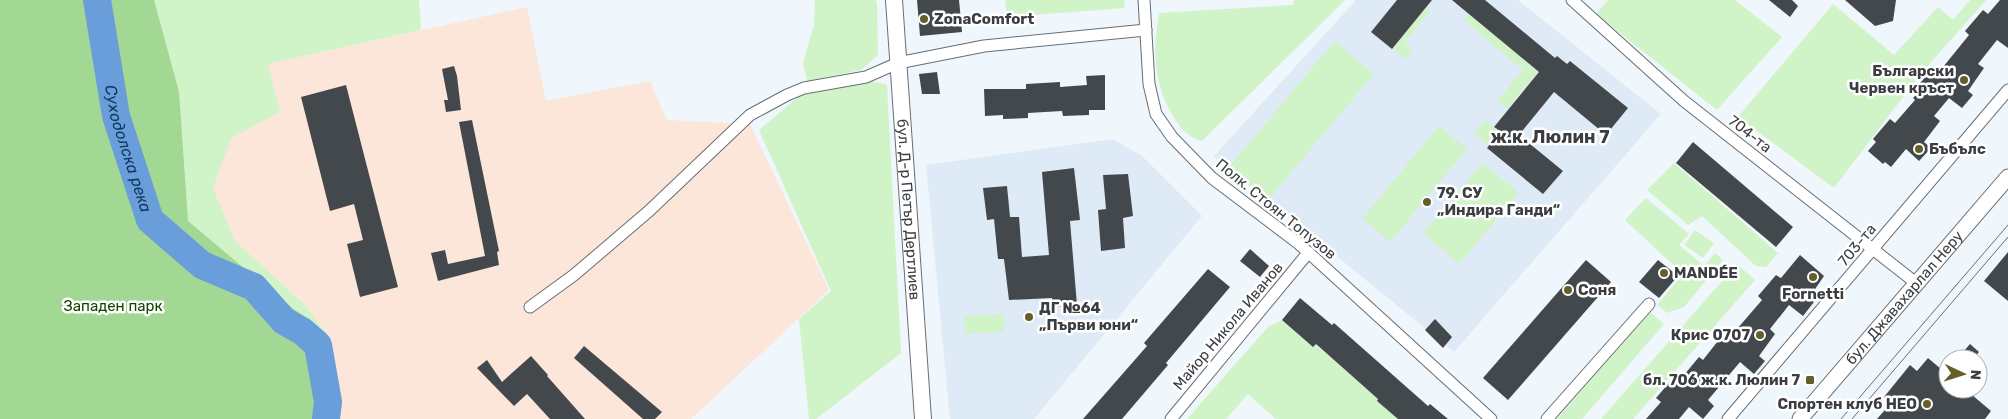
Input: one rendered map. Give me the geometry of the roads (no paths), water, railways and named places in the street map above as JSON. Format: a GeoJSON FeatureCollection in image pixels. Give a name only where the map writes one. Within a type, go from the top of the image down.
{"type":"FeatureCollection","features":[{"type":"Feature","properties":{"kind":"main road","name":"бул. Д-р Петър Дертлиев"},"geometry":{"type":"LineString","coordinates":[[894,0],[923,419]]}},
{"type":"Feature","properties":{"kind":"street","name":"Полк. Стоян Топузов"},"geometry":{"type":"LineString","coordinates":[[1144,0],[1149,84],[1156,114],[1172,137],[1212,178],[1308,253],[1491,419]]}},
{"type":"Feature","properties":{"kind":"street","name":"704-та"},"geometry":{"type":"LineString","coordinates":[[1572,0],[1684,100],[1916,283]]}},
{"type":"Feature","properties":{"kind":"street"},"geometry":{"type":"LineString","coordinates":[[530,307],[574,274],[649,211],[750,115],[787,95],[804,88],[866,77],[898,63],[984,46],[1146,30]]}},
{"type":"Feature","properties":{"kind":"street","name":"703-та"},"geometry":{"type":"LineString","coordinates":[[1728,419],[2008,90]]}},
{"type":"Feature","properties":{"kind":"street","name":"бул. Джавахарлал Неру"},"geometry":{"type":"LineString","coordinates":[[1800,419],[2008,177]]}},
{"type":"Feature","properties":{"kind":"street","name":"Майор Никола Иванов"},"geometry":{"type":"LineString","coordinates":[[1171,419],[1308,253]]}},
{"type":"Feature","properties":{"kind":"street"},"geometry":{"type":"LineString","coordinates":[[1546,419],[1649,304]]}},
{"type":"Feature","properties":{"kind":"waterway","name":"Суходолска река"},"geometry":{"type":"LineString","coordinates":[[97,0],[116,116],[150,220],[202,265],[254,287],[284,321],[302,331],[318,345],[328,402],[326,419]]}},
{"type":"Feature","properties":{"kind":"tram line"},"geometry":{"type":"LineString","coordinates":[[1841,419],[2008,225]]}},
{"type":"Feature","properties":{"kind":"tram line"},"geometry":{"type":"LineString","coordinates":[[1852,419],[2008,237]]}},
{"type":"Feature","properties":{"kind":"place","name":"ZonaComfort"},"geometry":{"type":"Point","coordinates":[924,19]}},
{"type":"Feature","properties":{"kind":"place","name":"Български Червен кръст"},"geometry":{"type":"Point","coordinates":[1964,80]}},
{"type":"Feature","properties":{"kind":"place","name":"Бъбълс"},"geometry":{"type":"Point","coordinates":[1919,149]}},
{"type":"Feature","properties":{"kind":"place","name":"79. СУ „Индира Ганди“"},"geometry":{"type":"Point","coordinates":[1427,202]}},
{"type":"Feature","properties":{"kind":"place","name":"MANDÉE"},"geometry":{"type":"Point","coordinates":[1664,273]}},
{"type":"Feature","properties":{"kind":"place","name":"Fornetti"},"geometry":{"type":"Point","coordinates":[1813,277]}},
{"type":"Feature","properties":{"kind":"place","name":"Соня"},"geometry":{"type":"Point","coordinates":[1568,290]}},
{"type":"Feature","properties":{"kind":"place","name":"ДГ №64 „Първи юни“"},"geometry":{"type":"Point","coordinates":[1029,317]}},
{"type":"Feature","properties":{"kind":"place","name":"Крис 0707"},"geometry":{"type":"Point","coordinates":[1760,335]}},
{"type":"Feature","properties":{"kind":"place","name":"бл. 706 ж.к. Люлин 7"},"geometry":{"type":"Point","coordinates":[1810,380]}},
{"type":"Feature","properties":{"kind":"place","name":"Спортен клуб НЕО"},"geometry":{"type":"Point","coordinates":[1927,404]}},
{"type":"Feature","properties":{"kind":"district","name":"ж.к. Люлин 7"},"geometry":{"type":"Point","coordinates":[1550,137]}},
{"type":"Feature","properties":{"kind":"park label","name":"Западен парк"},"geometry":{"type":"Point","coordinates":[113,306]}}]}
